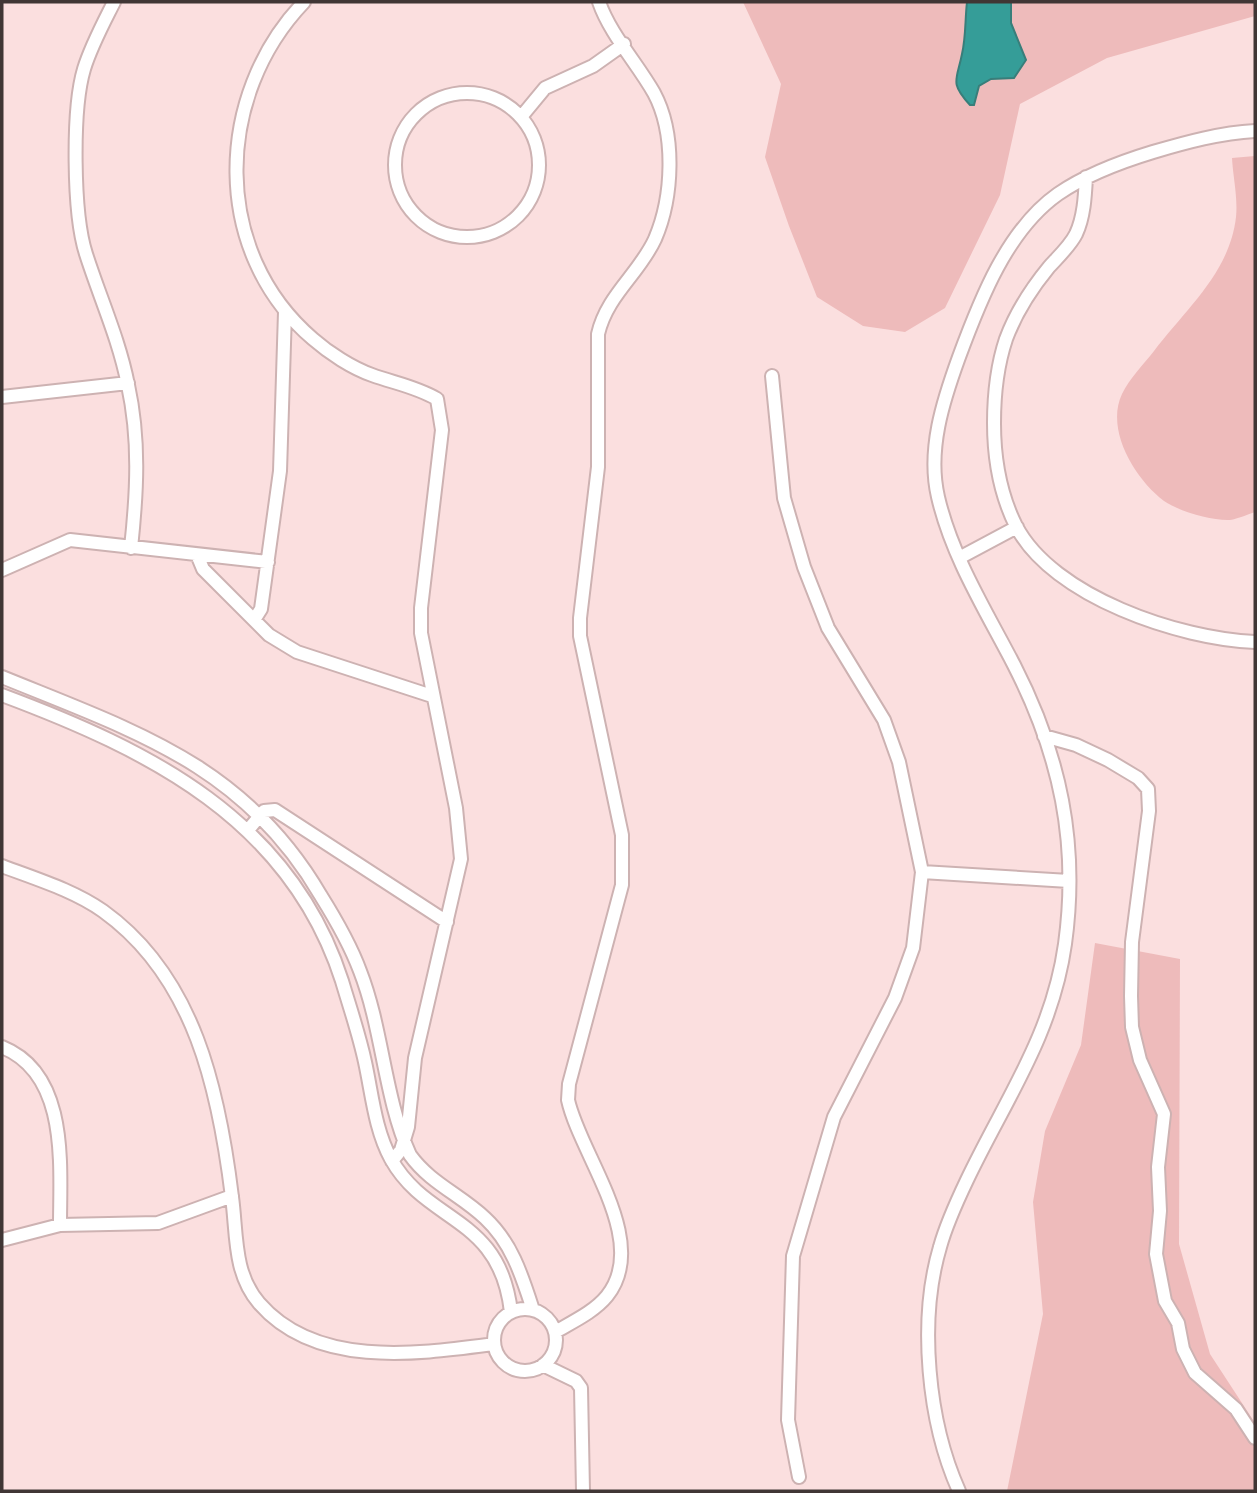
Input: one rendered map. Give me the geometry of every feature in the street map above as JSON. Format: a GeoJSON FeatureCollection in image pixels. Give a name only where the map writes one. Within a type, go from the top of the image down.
{"type":"FeatureCollection","features":[{"type":"Feature","properties":{"kind":"street"},"geometry":{"type":"LineString","coordinates":[[114,2],[93,43],[83,72],[79,97],[76,199],[86,254],[105,304],[128,383],[138,462],[131,548]]}},
{"type":"Feature","properties":{"kind":"street"},"geometry":{"type":"LineString","coordinates":[[304,2],[268,47],[245,101],[234,162],[243,225],[260,272],[285,312],[314,340],[369,374],[425,392],[437,399],[441,409],[442,430],[421,608],[421,633],[460,838],[461,859],[415,1058],[410,1117],[404,1141],[392,1161]]}},
{"type":"Feature","properties":{"kind":"street"},"geometry":{"type":"LineString","coordinates":[[555,1332],[589,1312],[606,1297],[617,1281],[622,1260],[619,1234],[607,1195],[568,1100],[569,1084],[622,885],[622,835],[580,636],[580,618],[598,467],[598,334],[603,315],[613,297],[655,239],[664,215],[667,190],[665,130],[655,96],[599,2]]}},
{"type":"Feature","properties":{"kind":"street"},"geometry":{"type":"LineString","coordinates":[[521,117],[545,88],[593,66],[624,44]]}},
{"type":"Feature","properties":{"kind":"street"},"geometry":{"type":"LineString","coordinates":[[460,93],[482,94],[503,103],[521,117],[534,139],[539,163],[535,188],[523,210],[505,226],[481,236],[456,236],[432,228],[413,212],[400,193],[395,171],[396,149],[405,128],[419,110],[438,98],[460,93]]}},
{"type":"Feature","properties":{"kind":"street"},"geometry":{"type":"LineString","coordinates":[[959,1491],[952,1476],[931,1388],[929,1315],[939,1248],[968,1180],[1046,1026],[1065,945],[1070,837],[1053,756],[1017,671],[948,535],[936,492],[934,454],[944,401],[984,296],[1014,242],[1055,195],[1086,177],[1173,146],[1223,133],[1255,131]]}},
{"type":"Feature","properties":{"kind":"street"},"geometry":{"type":"LineString","coordinates":[[1086,177],[1085,201],[1076,235],[1028,293],[1006,340],[994,394],[994,451],[1004,495],[1017,527],[1064,578],[1098,599],[1146,620],[1188,632],[1227,641],[1255,642]]}},
{"type":"Feature","properties":{"kind":"street"},"geometry":{"type":"LineString","coordinates":[[254,620],[261,609],[280,471],[285,312]]}},
{"type":"Feature","properties":{"kind":"street"},"geometry":{"type":"LineString","coordinates":[[772,376],[784,498],[804,567],[828,628],[884,720],[899,762],[922,872],[913,948],[895,998],[834,1117],[793,1256],[788,1420],[799,1477]]}},
{"type":"Feature","properties":{"kind":"street"},"geometry":{"type":"LineString","coordinates":[[2,397],[128,383]]}},
{"type":"Feature","properties":{"kind":"street"},"geometry":{"type":"LineString","coordinates":[[959,558],[1017,527]]}},
{"type":"Feature","properties":{"kind":"street"},"geometry":{"type":"LineString","coordinates":[[2,570],[70,540],[198,557],[268,562]]}},
{"type":"Feature","properties":{"kind":"street"},"geometry":{"type":"LineString","coordinates":[[198,557],[203,569],[280,644],[296,652],[432,696]]}},
{"type":"Feature","properties":{"kind":"street"},"geometry":{"type":"LineString","coordinates":[[2,677],[139,733],[219,779],[261,814],[306,869],[341,928],[361,972],[404,1141],[410,1155],[427,1176],[486,1218],[500,1235],[521,1272],[533,1310]]}},
{"type":"Feature","properties":{"kind":"street"},"geometry":{"type":"LineString","coordinates":[[2,695],[119,746],[190,783],[248,830],[289,878],[323,936],[359,1035],[380,1132],[392,1161],[417,1190],[468,1227],[485,1247],[504,1276],[511,1312]]}},
{"type":"Feature","properties":{"kind":"street"},"geometry":{"type":"LineString","coordinates":[[1044,736],[1076,745],[1108,760],[1148,789],[1149,811],[1132,942],[1130,996],[1132,1027],[1140,1060],[1164,1114],[1158,1167],[1160,1211],[1156,1254],[1165,1301],[1178,1324],[1183,1349],[1195,1373],[1236,1409],[1255,1437]]}},
{"type":"Feature","properties":{"kind":"street"},"geometry":{"type":"LineString","coordinates":[[248,830],[261,814],[269,809],[275,810],[447,922]]}},
{"type":"Feature","properties":{"kind":"street"},"geometry":{"type":"LineString","coordinates":[[2,866],[68,891],[101,910],[126,929],[154,960],[180,998],[208,1067],[232,1196],[239,1264],[246,1284],[258,1303],[309,1338],[354,1349],[392,1355],[494,1344]]}},
{"type":"Feature","properties":{"kind":"street"},"geometry":{"type":"LineString","coordinates":[[922,872],[1069,881]]}},
{"type":"Feature","properties":{"kind":"street"},"geometry":{"type":"LineString","coordinates":[[2,1047],[29,1063],[50,1103],[60,1148],[60,1225]]}},
{"type":"Feature","properties":{"kind":"street"},"geometry":{"type":"LineString","coordinates":[[2,1240],[60,1225],[158,1223],[232,1196]]}},
{"type":"Feature","properties":{"kind":"street"},"geometry":{"type":"LineString","coordinates":[[533,1310],[547,1318],[555,1332],[554,1350],[543,1364],[534,1369],[513,1368],[498,1354],[494,1344],[497,1325],[511,1312],[533,1310]]}},
{"type":"Feature","properties":{"kind":"street"},"geometry":{"type":"LineString","coordinates":[[543,1364],[576,1381],[581,1388],[583,1491]]}},
{"type":"Feature","properties":{"kind":"shaded area"},"geometry":{"type":"Polygon","coordinates":[[[743,2],[1255,2],[1255,16],[1107,58],[1020,104],[1000,195],[945,308],[905,332],[863,326],[817,297],[765,157],[781,84],[743,2]]]}},
{"type":"Feature","properties":{"kind":"shaded area"},"geometry":{"type":"Polygon","coordinates":[[[1255,156],[1255,512],[1223,520],[1186,512],[1153,492],[1133,467],[1126,453],[1117,423],[1118,408],[1122,394],[1133,377],[1216,272],[1232,237],[1236,217],[1232,158],[1255,156]]]}},
{"type":"Feature","properties":{"kind":"shaded area"},"geometry":{"type":"Polygon","coordinates":[[[1095,943],[1180,959],[1179,1244],[1210,1354],[1255,1423],[1255,1491],[1007,1491],[1043,1314],[1033,1202],[1045,1131],[1081,1045],[1095,943]]]}},
{"type":"Feature","properties":{"kind":"water"},"geometry":{"type":"Polygon","coordinates":[[[967,2],[1011,2],[1011,23],[1026,60],[1014,78],[991,79],[979,86],[974,105],[970,105],[963,97],[956,81],[964,41],[967,2]]]}}]}
